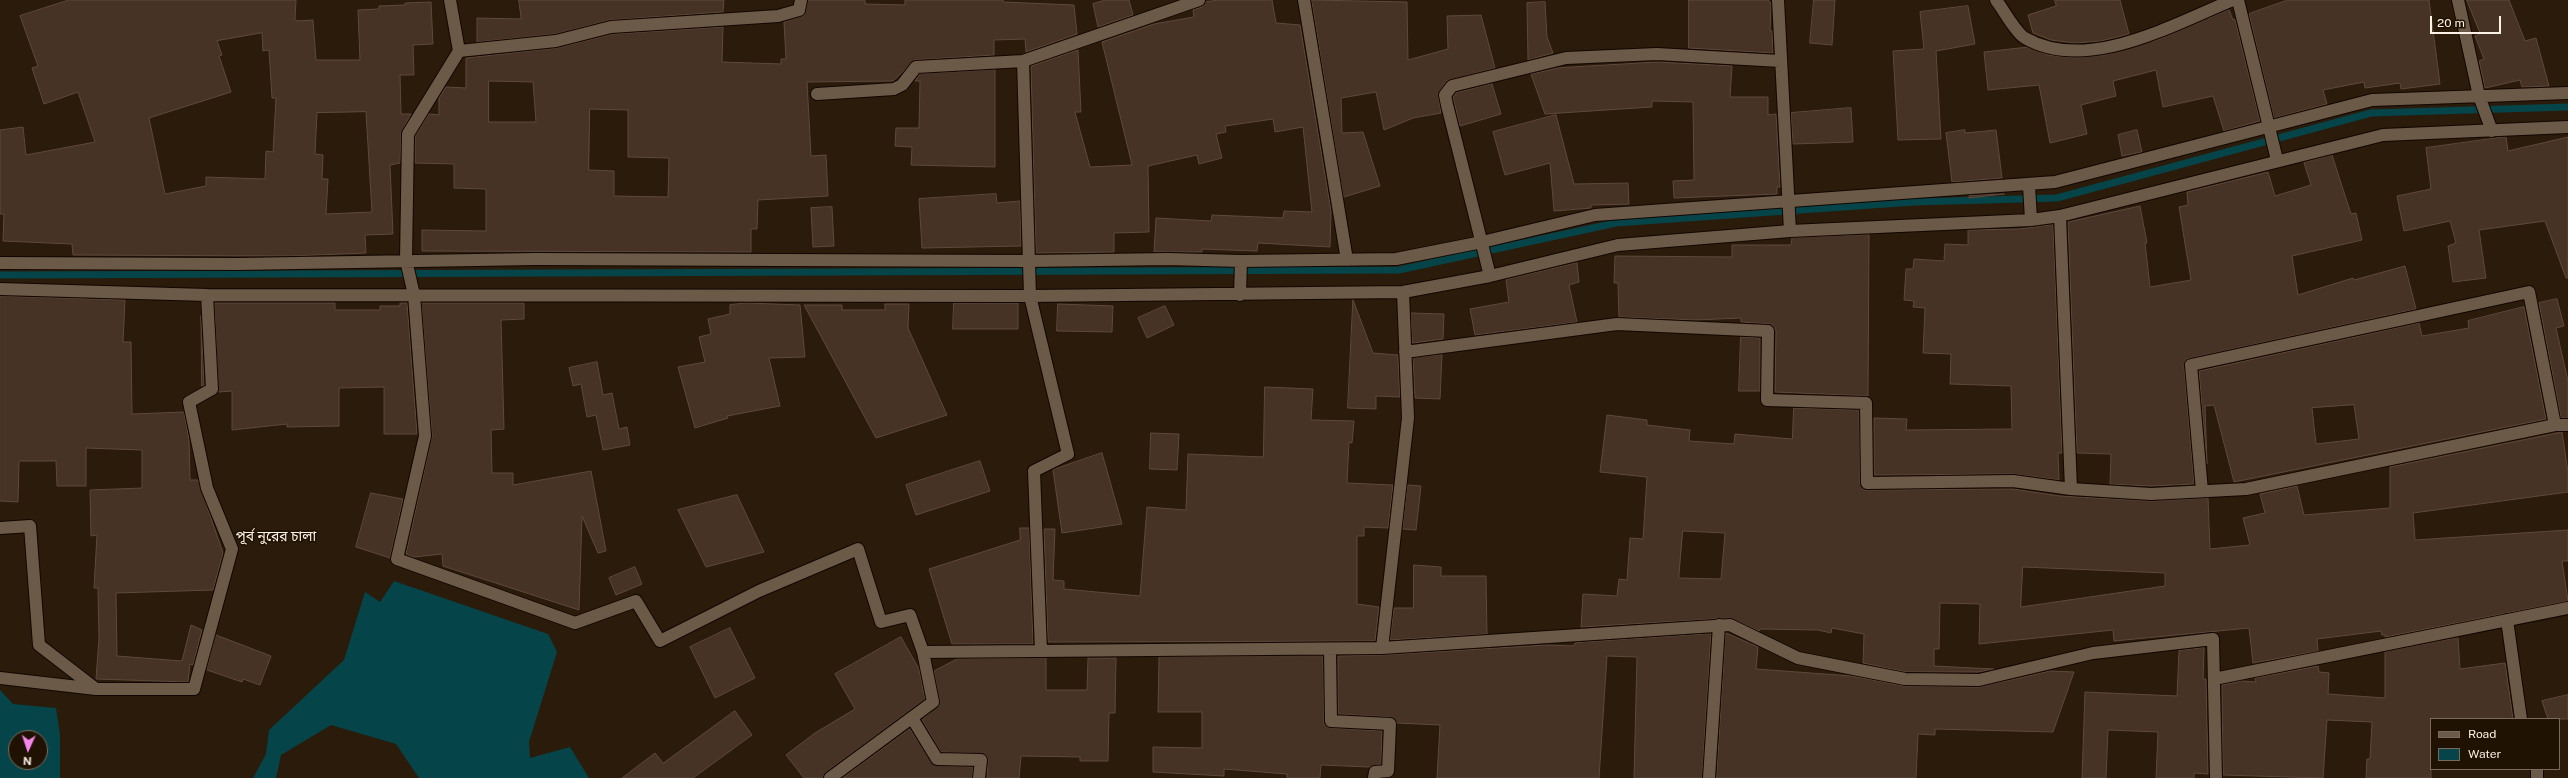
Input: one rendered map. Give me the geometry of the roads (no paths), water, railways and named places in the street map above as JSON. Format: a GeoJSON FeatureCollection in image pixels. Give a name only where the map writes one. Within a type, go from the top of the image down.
{"type":"FeatureCollection","features":[{"type":"Feature","properties":{"kind":"street"},"geometry":{"type":"LineString","coordinates":[[450,0],[459,51],[408,134],[406,260],[414,295],[426,436],[397,559],[575,623],[636,601],[660,641],[759,591],[858,549],[881,622],[910,615],[922,652],[933,702],[830,778]]}},
{"type":"Feature","properties":{"kind":"street"},"geometry":{"type":"LineString","coordinates":[[459,51],[556,41],[611,27],[778,16],[799,10],[801,0]]}},
{"type":"Feature","properties":{"kind":"street"},"geometry":{"type":"LineString","coordinates":[[817,94],[894,89],[902,85],[916,67],[1023,61],[1199,0]]}},
{"type":"Feature","properties":{"kind":"street"},"geometry":{"type":"LineString","coordinates":[[1304,0],[1347,260]]}},
{"type":"Feature","properties":{"kind":"street"},"geometry":{"type":"LineString","coordinates":[[1778,0],[1790,231]]}},
{"type":"Feature","properties":{"kind":"street"},"geometry":{"type":"LineString","coordinates":[[1996,0],[2024,38],[2048,48],[2072,52],[2115,47],[2233,0]]}},
{"type":"Feature","properties":{"kind":"street"},"geometry":{"type":"LineString","coordinates":[[2238,0],[2277,160]]}},
{"type":"Feature","properties":{"kind":"street"},"geometry":{"type":"LineString","coordinates":[[2458,0],[2479,96],[2492,131]]}},
{"type":"Feature","properties":{"kind":"street"},"geometry":{"type":"LineString","coordinates":[[1490,276],[1445,95],[1452,86],[1566,58],[1657,54],[1780,61]]}},
{"type":"Feature","properties":{"kind":"street"},"geometry":{"type":"LineString","coordinates":[[1023,61],[1030,296],[1068,454],[1034,471],[1041,652]]}},
{"type":"Feature","properties":{"kind":"street"},"geometry":{"type":"LineString","coordinates":[[0,263],[238,264],[406,260],[1029,261],[1168,259],[1241,261],[1396,259],[1482,242],[1595,215],[2055,182],[2372,100],[2568,92]]}},
{"type":"Feature","properties":{"kind":"street"},"geometry":{"type":"LineString","coordinates":[[0,289],[207,295],[1030,296],[1240,295],[1403,292],[1490,276],[1618,245],[1790,231],[2031,220],[2060,216],[2277,160],[2383,135],[2568,128]]}},
{"type":"Feature","properties":{"kind":"street"},"geometry":{"type":"LineString","coordinates":[[2029,185],[2031,220]]}},
{"type":"Feature","properties":{"kind":"street"},"geometry":{"type":"LineString","coordinates":[[2060,216],[2071,489]]}},
{"type":"Feature","properties":{"kind":"street"},"geometry":{"type":"LineString","coordinates":[[1240,295],[1241,261]]}},
{"type":"Feature","properties":{"kind":"street"},"geometry":{"type":"LineString","coordinates":[[1382,648],[1408,418],[1403,292]]}},
{"type":"Feature","properties":{"kind":"street"},"geometry":{"type":"LineString","coordinates":[[2202,491],[2191,365],[2529,292],[2555,425]]}},
{"type":"Feature","properties":{"kind":"street"},"geometry":{"type":"LineString","coordinates":[[0,678],[96,689],[194,689],[232,549],[207,488],[189,402],[212,389],[207,295]]}},
{"type":"Feature","properties":{"kind":"street"},"geometry":{"type":"LineString","coordinates":[[1405,352],[1617,324],[1768,331],[1767,400],[1866,403],[1867,482],[2013,482],[2071,489],[2151,494],[2246,489],[2555,425],[2568,425]]}},
{"type":"Feature","properties":{"kind":"street"},"geometry":{"type":"LineString","coordinates":[[0,528],[30,526],[39,645],[96,689]]}},
{"type":"Feature","properties":{"kind":"street"},"geometry":{"type":"LineString","coordinates":[[2214,679],[2568,608]]}},
{"type":"Feature","properties":{"kind":"street"},"geometry":{"type":"LineString","coordinates":[[2508,620],[2521,718]]}},
{"type":"Feature","properties":{"kind":"street"},"geometry":{"type":"LineString","coordinates":[[1709,778],[1719,625]]}},
{"type":"Feature","properties":{"kind":"street"},"geometry":{"type":"LineString","coordinates":[[922,652],[1382,648],[1730,625],[1798,658],[1905,679],[1979,680],[2093,653],[2213,639],[2216,778]]}},
{"type":"Feature","properties":{"kind":"street"},"geometry":{"type":"LineString","coordinates":[[1330,649],[1331,721],[1390,724],[1388,771],[1375,772],[1374,778]]}},
{"type":"Feature","properties":{"kind":"street"},"geometry":{"type":"LineString","coordinates":[[912,718],[937,760],[981,760],[979,778]]}},
{"type":"Feature","properties":{"kind":"water"},"geometry":{"type":"Polygon","coordinates":[[[394,581],[548,634],[557,652],[529,742],[530,758],[570,747],[589,778],[419,778],[396,744],[331,725],[281,755],[276,778],[253,778],[266,754],[269,730],[344,660],[365,592],[380,602],[394,581]]]}},
{"type":"Feature","properties":{"kind":"water"},"geometry":{"type":"Polygon","coordinates":[[[0,690],[13,704],[56,708],[60,735],[60,778],[0,778],[0,690]]]}},
{"type":"Feature","properties":{"kind":"waterway"},"geometry":{"type":"LineString","coordinates":[[0,275],[1399,270],[1616,223],[1914,202],[2057,198],[2371,113],[2568,107]]}},
{"type":"Feature","properties":{"kind":"district","name":"পূর্ব নুরের চালা"},"geometry":{"type":"Point","coordinates":[276,537]}}]}
